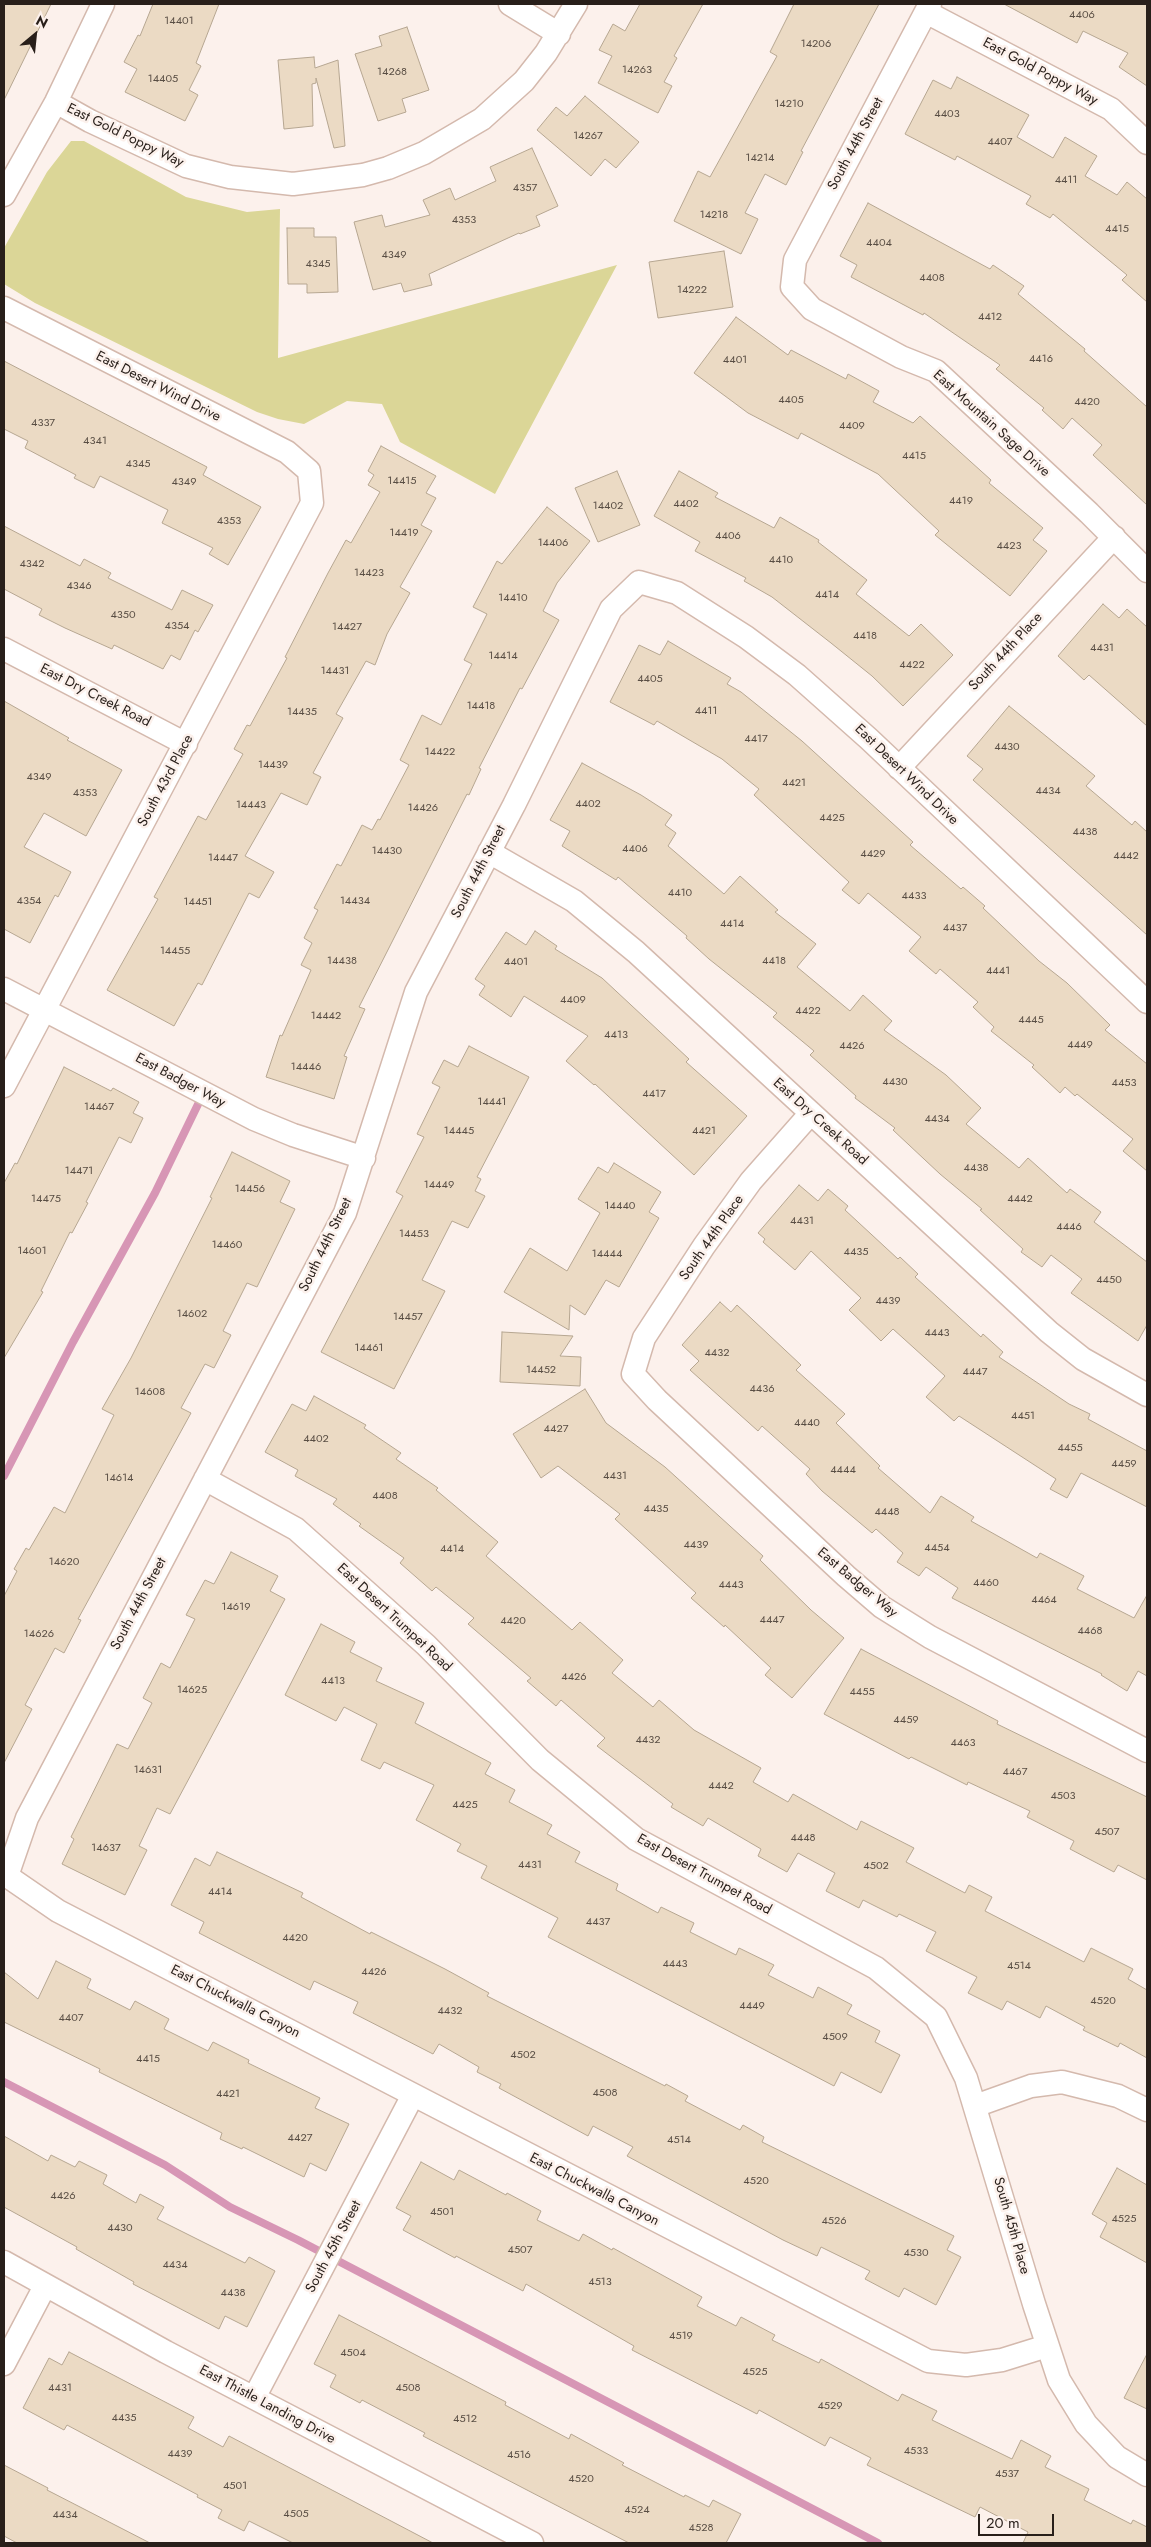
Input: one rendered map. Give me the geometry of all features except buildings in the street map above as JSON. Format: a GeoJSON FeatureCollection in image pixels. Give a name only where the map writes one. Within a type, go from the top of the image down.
{"type":"FeatureCollection","features":[{"type":"Feature","properties":{"kind":"street"},"geometry":{"type":"LineString","coordinates":[[4,195],[56,102],[103,4]]}},
{"type":"Feature","properties":{"kind":"street"},"geometry":{"type":"LineString","coordinates":[[510,4],[559,34],[576,4]]}},
{"type":"Feature","properties":{"kind":"street","name":"East Gold Poppy Way"},"geometry":{"type":"LineString","coordinates":[[928,8],[1111,110],[1147,143]]}},
{"type":"Feature","properties":{"kind":"street","name":"South 44th Street"},"geometry":{"type":"LineString","coordinates":[[792,287],[795,260],[928,8]]}},
{"type":"Feature","properties":{"kind":"street","name":"East Gold Poppy Way"},"geometry":{"type":"LineString","coordinates":[[56,102],[99,125],[186,166],[230,177],[293,184],[364,175],[388,168],[424,153],[482,119],[524,81],[559,34]]}},
{"type":"Feature","properties":{"kind":"street","name":"East Mountain Sage Drive"},"geometry":{"type":"LineString","coordinates":[[792,287],[812,309],[901,357],[936,371],[1114,537],[1147,571]]}},
{"type":"Feature","properties":{"kind":"street","name":"East Desert Wind Drive"},"geometry":{"type":"LineString","coordinates":[[4,308],[287,452],[309,471]]}},
{"type":"Feature","properties":{"kind":"street","name":"South 43rd Place"},"geometry":{"type":"LineString","coordinates":[[4,1086],[312,503],[309,471]]}},
{"type":"Feature","properties":{"kind":"street","name":"South 44th Place"},"geometry":{"type":"LineString","coordinates":[[898,768],[1114,537]]}},
{"type":"Feature","properties":{"kind":"street","name":"South 44th Street"},"geometry":{"type":"LineString","coordinates":[[7,1876],[27,1818],[345,1213],[416,992],[489,852],[611,609],[639,582]]}},
{"type":"Feature","properties":{"kind":"street","name":"East Desert Wind Drive"},"geometry":{"type":"LineString","coordinates":[[639,582],[677,594],[746,637],[797,674],[1147,1002]]}},
{"type":"Feature","properties":{"kind":"street","name":"East Dry Creek Road"},"geometry":{"type":"LineString","coordinates":[[4,649],[186,744]]}},
{"type":"Feature","properties":{"kind":"street","name":"East Dry Creek Road"},"geometry":{"type":"LineString","coordinates":[[489,852],[574,901],[636,952],[1049,1332],[1083,1359],[1147,1395]]}},
{"type":"Feature","properties":{"kind":"street","name":"East Badger Way"},"geometry":{"type":"LineString","coordinates":[[4,989],[254,1119],[293,1135],[364,1158]]}},
{"type":"Feature","properties":{"kind":"street","name":"South 44th Place"},"geometry":{"type":"LineString","coordinates":[[633,1374],[644,1338],[704,1246],[752,1181],[810,1113]]}},
{"type":"Feature","properties":{"kind":"street","name":"East Badger Way"},"geometry":{"type":"LineString","coordinates":[[633,1374],[657,1400],[846,1576],[882,1607],[930,1637],[1147,1750]]}},
{"type":"Feature","properties":{"kind":"street","name":"East Desert Trumpet Road"},"geometry":{"type":"LineString","coordinates":[[205,1480],[296,1529],[426,1645],[540,1760],[636,1839],[876,1968],[936,2017],[966,2078],[975,2106]]}},
{"type":"Feature","properties":{"kind":"street","name":"East Chuckwalla Canyon"},"geometry":{"type":"LineString","coordinates":[[7,1876],[58,1911],[928,2361],[966,2365],[1002,2360],[1048,2346]]}},
{"type":"Feature","properties":{"kind":"street"},"geometry":{"type":"LineString","coordinates":[[975,2106],[1031,2086],[1062,2082],[1118,2096],[1147,2110]]}},
{"type":"Feature","properties":{"kind":"street","name":"South 45th Street"},"geometry":{"type":"LineString","coordinates":[[254,2398],[413,2095]]}},
{"type":"Feature","properties":{"kind":"street","name":"South 45th Place"},"geometry":{"type":"LineString","coordinates":[[975,2106],[1048,2346]]}},
{"type":"Feature","properties":{"kind":"street","name":"East Thistle Landing Drive"},"geometry":{"type":"LineString","coordinates":[[4,2262],[254,2398],[532,2543]]}},
{"type":"Feature","properties":{"kind":"street"},"geometry":{"type":"LineString","coordinates":[[4,2364],[45,2286]]}},
{"type":"Feature","properties":{"kind":"street"},"geometry":{"type":"LineString","coordinates":[[1048,2346],[1059,2380],[1086,2424],[1117,2457],[1147,2475]]}},
{"type":"Feature","properties":{"kind":"shaded area"},"geometry":{"type":"Polygon","coordinates":[[[71,141],[84,141],[186,197],[247,212],[280,209],[278,358],[617,265],[495,494],[400,442],[382,404],[347,401],[304,424],[278,419],[257,412],[35,303],[4,284],[4,248],[47,172],[71,141]]]}},
{"type":"Feature","properties":{"kind":"waterway"},"geometry":{"type":"LineString","coordinates":[[4,1476],[73,1342],[155,1193],[203,1094]]}},
{"type":"Feature","properties":{"kind":"waterway"},"geometry":{"type":"LineString","coordinates":[[4,2082],[165,2165],[230,2207],[298,2240],[878,2543]]}}]}
